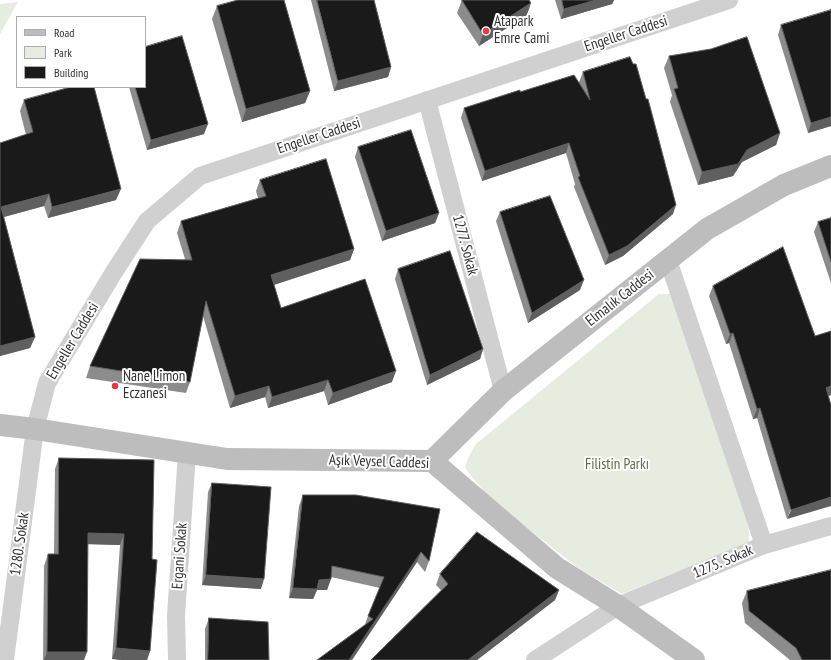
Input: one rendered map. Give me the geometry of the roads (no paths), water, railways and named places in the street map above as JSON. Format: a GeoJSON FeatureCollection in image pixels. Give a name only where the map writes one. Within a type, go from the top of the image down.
{"type":"FeatureCollection","features":[{"type":"Feature","properties":{"kind":"street","name":"Engeller Caddesi"},"geometry":{"type":"LineString","coordinates":[[35,429],[47,383],[114,272],[147,221],[200,176],[729,0]]}},
{"type":"Feature","properties":{"kind":"street","name":"1277. Sokak"},"geometry":{"type":"LineString","coordinates":[[427,100],[503,391]]}},
{"type":"Feature","properties":{"kind":"street","name":"Elmalık Caddesi"},"geometry":{"type":"LineString","coordinates":[[432,462],[503,391],[707,228],[784,185],[831,166]]}},
{"type":"Feature","properties":{"kind":"street"},"geometry":{"type":"LineString","coordinates":[[668,260],[764,545]]}},
{"type":"Feature","properties":{"kind":"street","name":"Aşık Veysel Caddesi"},"geometry":{"type":"LineString","coordinates":[[0,425],[35,429],[227,459],[432,462],[557,568],[618,606],[694,660]]}},
{"type":"Feature","properties":{"kind":"street","name":"1280. Sokak"},"geometry":{"type":"LineString","coordinates":[[5,660],[35,429]]}},
{"type":"Feature","properties":{"kind":"street","name":"Ergani Sokak"},"geometry":{"type":"LineString","coordinates":[[177,660],[176,615],[187,453]]}},
{"type":"Feature","properties":{"kind":"street","name":"1275. Sokak"},"geometry":{"type":"LineString","coordinates":[[535,660],[618,606],[764,545],[831,526]]}},
{"type":"Feature","properties":{"kind":"place","name":"Atapark Emre Cami"},"geometry":{"type":"Point","coordinates":[486,31]}},
{"type":"Feature","properties":{"kind":"place","name":"Nane Limon Eczanesi"},"geometry":{"type":"Point","coordinates":[115,386]}},
{"type":"Feature","properties":{"kind":"park label","name":"Filistin Parkı"},"geometry":{"type":"Point","coordinates":[617,465]}}]}
